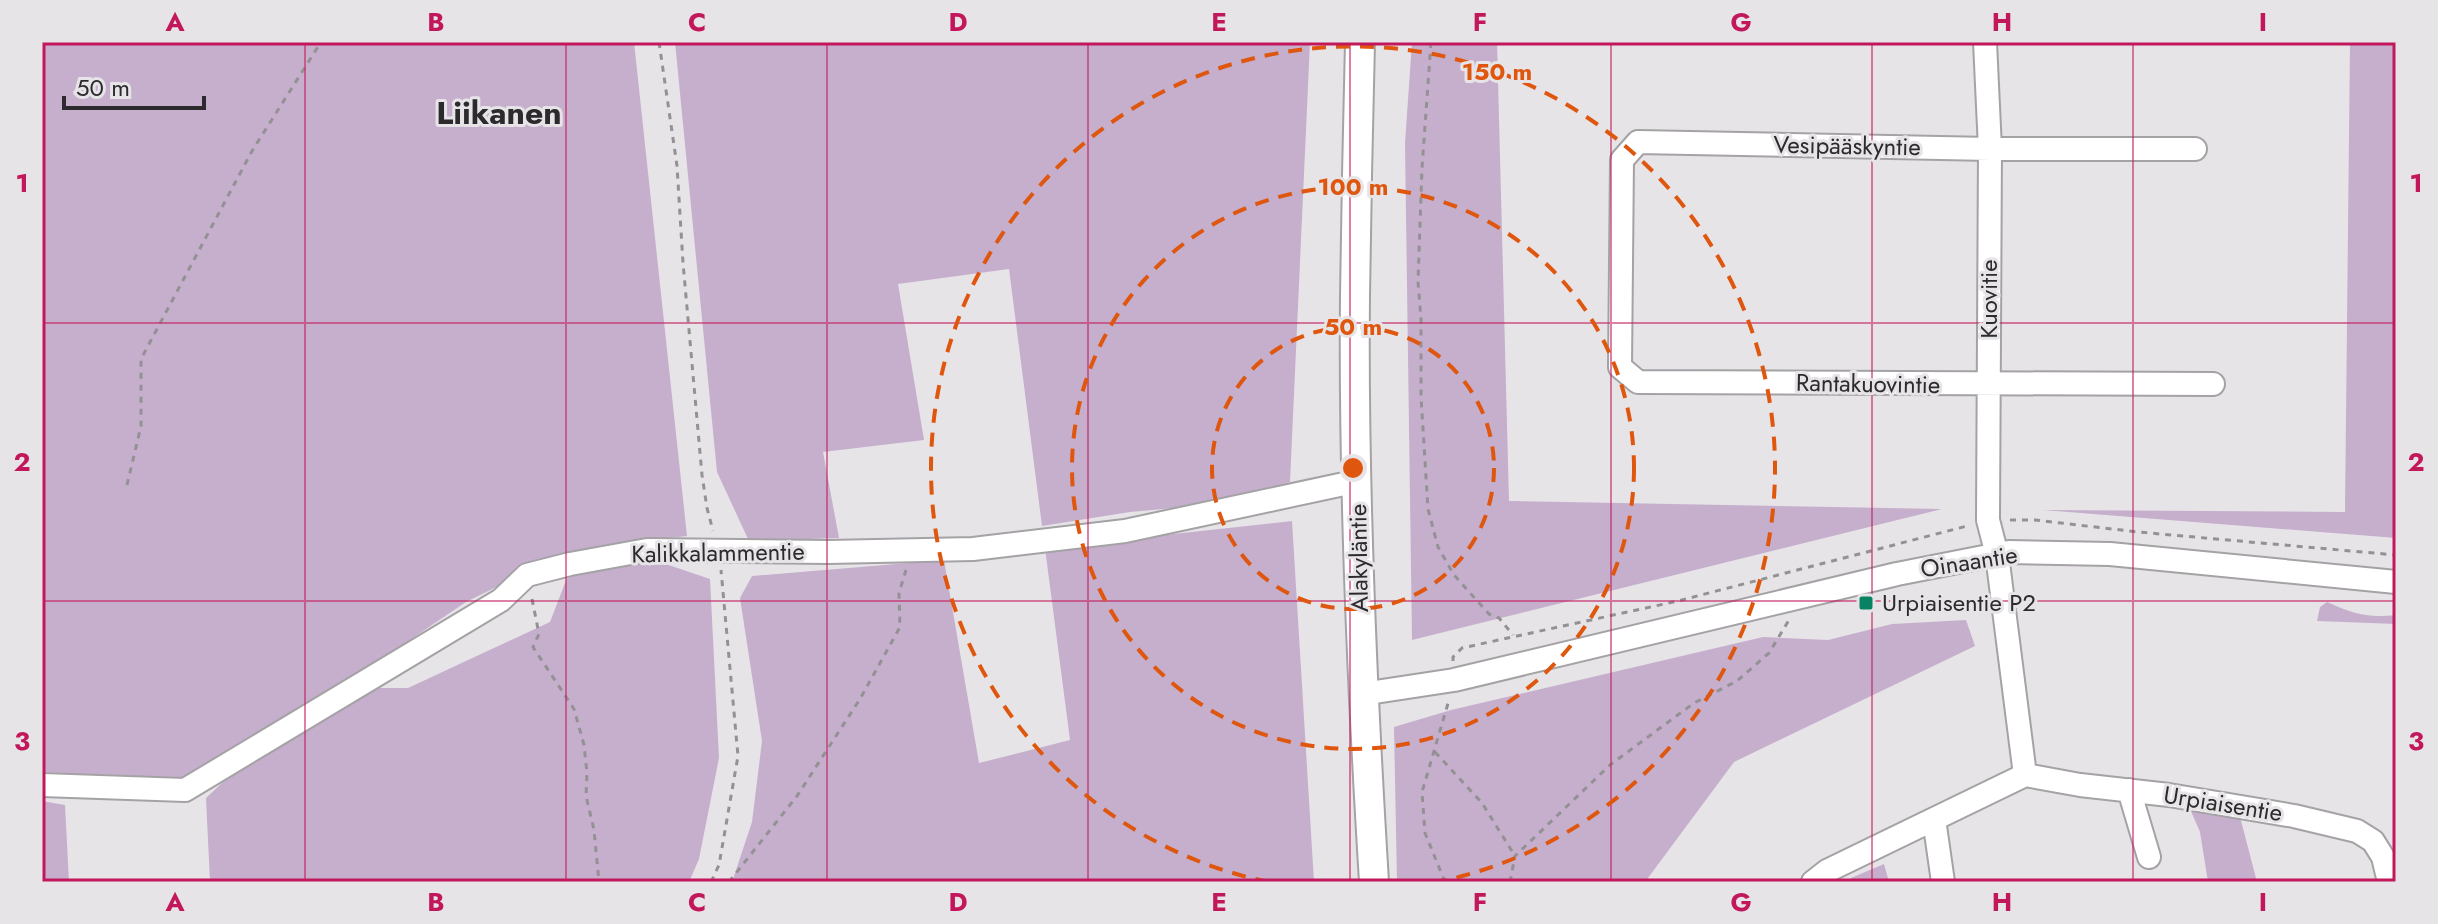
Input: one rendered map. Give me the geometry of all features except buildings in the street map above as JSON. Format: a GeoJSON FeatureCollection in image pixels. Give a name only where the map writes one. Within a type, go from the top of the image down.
{"type":"FeatureCollection","features":[{"type":"Feature","properties":{"kind":"main road","name":"Alakyläntie"},"geometry":{"type":"LineString","coordinates":[[1360,42],[1355,297],[1358,481],[1362,694],[1374,882]]}},
{"type":"Feature","properties":{"kind":"street","name":"Kuovitie"},"geometry":{"type":"LineString","coordinates":[[1985,42],[1990,149],[1988,520],[1997,555]]}},
{"type":"Feature","properties":{"kind":"street","name":"Vesipääskyntie"},"geometry":{"type":"LineString","coordinates":[[1620,274],[1622,160],[1638,142],[1990,149],[2195,149]]}},
{"type":"Feature","properties":{"kind":"street","name":"Rantakuovintie"},"geometry":{"type":"LineString","coordinates":[[1620,274],[1620,367],[1638,382],[2213,384]]}},
{"type":"Feature","properties":{"kind":"street","name":"Kalikkalammentie"},"geometry":{"type":"LineString","coordinates":[[42,785],[185,790],[501,600],[527,575],[570,564],[647,550],[973,549],[1125,531],[1358,481]]}},
{"type":"Feature","properties":{"kind":"street","name":"Oinaantie"},"geometry":{"type":"LineString","coordinates":[[1362,694],[1454,680],[1897,574],[2009,552],[2110,554],[2396,582]]}},
{"type":"Feature","properties":{"kind":"street"},"geometry":{"type":"LineString","coordinates":[[1813,882],[1827,871],[2025,775],[1997,555]]}},
{"type":"Feature","properties":{"kind":"street","name":"Urpiaisentie"},"geometry":{"type":"LineString","coordinates":[[2025,775],[2294,816],[2357,831],[2373,841],[2383,857],[2389,882]]}},
{"type":"Feature","properties":{"kind":"street"},"geometry":{"type":"LineString","coordinates":[[2129,790],[2149,857]]}},
{"type":"Feature","properties":{"kind":"street"},"geometry":{"type":"LineString","coordinates":[[1934,819],[1943,882]]}},
{"type":"Feature","properties":{"kind":"path"},"geometry":{"type":"LineString","coordinates":[[127,485],[141,426],[141,359],[252,151],[321,42]]}},
{"type":"Feature","properties":{"kind":"path"},"geometry":{"type":"LineString","coordinates":[[659,42],[677,166],[702,475],[724,586],[738,756],[719,865],[711,882]]}},
{"type":"Feature","properties":{"kind":"path"},"geometry":{"type":"LineString","coordinates":[[1431,42],[1418,282],[1428,509],[1438,547],[1454,575],[1513,635],[1462,648],[1453,657],[1454,680],[1422,792],[1425,833],[1445,882]]}},
{"type":"Feature","properties":{"kind":"path"},"geometry":{"type":"LineString","coordinates":[[2394,42],[2396,48]]}},
{"type":"Feature","properties":{"kind":"path"},"geometry":{"type":"LineString","coordinates":[[729,882],[797,796],[900,627],[899,593],[912,551]]}},
{"type":"Feature","properties":{"kind":"path"},"geometry":{"type":"LineString","coordinates":[[527,575],[539,634],[533,647],[574,709],[584,745],[586,796],[594,830],[599,882]]}},
{"type":"Feature","properties":{"kind":"path"},"geometry":{"type":"LineString","coordinates":[[1510,882],[1515,856],[1610,765],[1694,703],[1737,681],[1769,653],[1782,635],[1800,597]]}},
{"type":"Feature","properties":{"kind":"path"},"geometry":{"type":"LineString","coordinates":[[1435,752],[1482,803],[1515,856]]}},
{"type":"Feature","properties":{"kind":"shaded area"},"geometry":{"type":"Polygon","coordinates":[[[42,42],[634,42],[687,536],[632,542],[525,573],[466,602],[275,731],[204,772],[174,780],[42,772],[42,42]]]}},
{"type":"Feature","properties":{"kind":"shaded area"},"geometry":{"type":"Polygon","coordinates":[[[675,42],[1310,42],[1290,482],[1197,506],[1130,512],[1042,526],[1009,269],[898,284],[924,440],[823,452],[839,538],[749,541],[717,472],[675,42]]]}},
{"type":"Feature","properties":{"kind":"shaded area"},"geometry":{"type":"Polygon","coordinates":[[[1412,42],[1497,42],[1509,501],[1942,509],[1412,640],[1405,143],[1412,42]]]}},
{"type":"Feature","properties":{"kind":"shaded area"},"geometry":{"type":"Polygon","coordinates":[[[2350,42],[2396,42],[2396,538],[2043,510],[2345,512],[2350,42]]]}},
{"type":"Feature","properties":{"kind":"shaded area"},"geometry":{"type":"Polygon","coordinates":[[[1292,521],[1314,882],[732,882],[752,822],[762,741],[740,598],[752,576],[944,560],[979,763],[1070,740],[1045,548],[1292,521]]]}},
{"type":"Feature","properties":{"kind":"shaded area"},"geometry":{"type":"Polygon","coordinates":[[[651,559],[710,579],[719,758],[699,859],[689,882],[210,882],[206,798],[223,782],[361,688],[408,688],[550,622],[570,570],[651,559]]]}},
{"type":"Feature","properties":{"kind":"shaded area"},"geometry":{"type":"Polygon","coordinates":[[[2327,602],[2360,614],[2396,615],[2396,624],[2317,621],[2320,607],[2327,602]]]}},
{"type":"Feature","properties":{"kind":"shaded area"},"geometry":{"type":"Polygon","coordinates":[[[1966,620],[1975,646],[1734,762],[1645,882],[1397,882],[1394,727],[1451,710],[1763,637],[1828,640],[1892,624],[1966,620]]]}},
{"type":"Feature","properties":{"kind":"shaded area"},"geometry":{"type":"Polygon","coordinates":[[[42,801],[65,805],[69,882],[42,882],[42,801]]]}},
{"type":"Feature","properties":{"kind":"shaded area"},"geometry":{"type":"Polygon","coordinates":[[[2190,809],[2239,813],[2257,882],[2208,882],[2200,832],[2190,809]]]}},
{"type":"Feature","properties":{"kind":"shaded area"},"geometry":{"type":"Polygon","coordinates":[[[1884,864],[1889,882],[1852,882],[1851,878],[1884,864]]]}},
{"type":"Feature","properties":{"kind":"place","name":"Urpiaisentie P2"},"geometry":{"type":"Point","coordinates":[1866,603]}},
{"type":"Feature","properties":{"kind":"district","name":"Liikanen"},"geometry":{"type":"Point","coordinates":[499,113]}}]}
